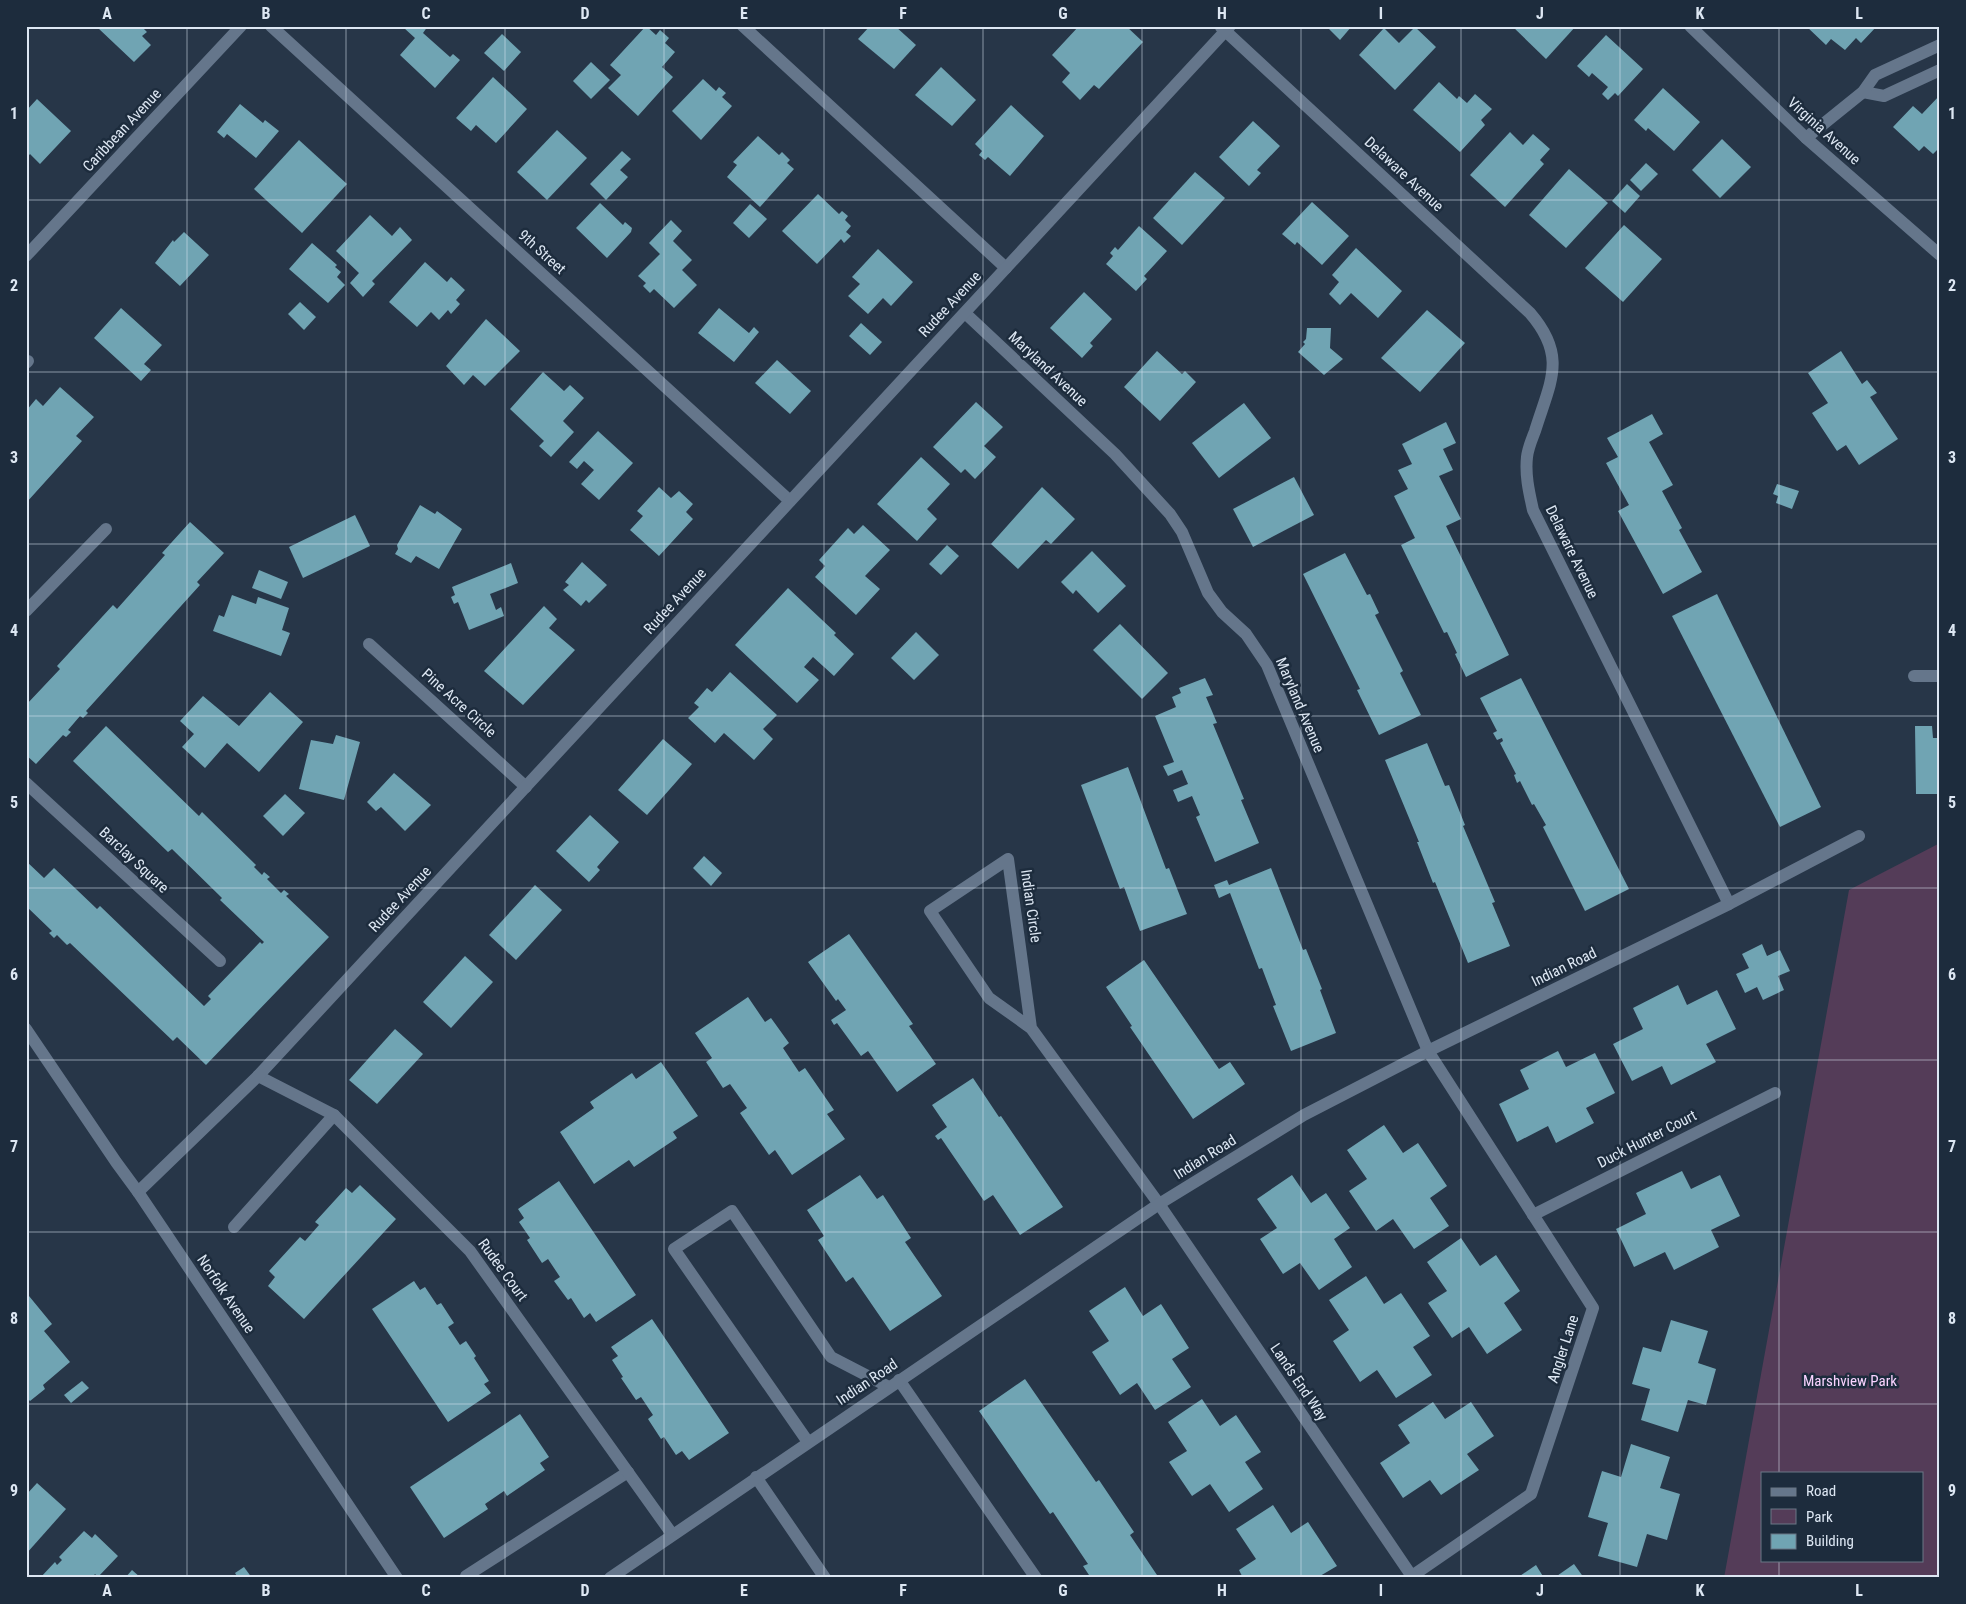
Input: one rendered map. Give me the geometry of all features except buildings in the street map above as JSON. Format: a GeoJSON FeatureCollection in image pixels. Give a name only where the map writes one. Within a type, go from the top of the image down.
{"type":"FeatureCollection","features":[{"type":"Feature","properties":{"kind":"street","name":"Caribbean Avenue"},"geometry":{"type":"LineString","coordinates":[[28,250],[241,26]]}},
{"type":"Feature","properties":{"kind":"street","name":"9th Street"},"geometry":{"type":"LineString","coordinates":[[271,26],[790,501]]}},
{"type":"Feature","properties":{"kind":"street"},"geometry":{"type":"LineString","coordinates":[[743,26],[1006,268]]}},
{"type":"Feature","properties":{"kind":"street","name":"Virginia Avenue"},"geometry":{"type":"LineString","coordinates":[[1690,26],[1806,138],[1940,255]]}},
{"type":"Feature","properties":{"kind":"street","name":"Rudee Avenue"},"geometry":{"type":"LineString","coordinates":[[138,1192],[258,1076],[965,313],[1225,28]]}},
{"type":"Feature","properties":{"kind":"street","name":"Delaware Avenue"},"geometry":{"type":"LineString","coordinates":[[1225,28],[1542,326],[1552,347],[1553,373],[1527,456],[1527,480],[1533,510],[1729,904]]}},
{"type":"Feature","properties":{"kind":"street"},"geometry":{"type":"LineString","coordinates":[[1806,138],[1863,92],[1875,75],[1940,45]]}},
{"type":"Feature","properties":{"kind":"street"},"geometry":{"type":"LineString","coordinates":[[1863,92],[1884,96],[1940,70]]}},
{"type":"Feature","properties":{"kind":"street","name":"Maryland Avenue"},"geometry":{"type":"LineString","coordinates":[[965,313],[1115,454],[1170,514],[1182,532],[1208,593],[1222,612],[1246,634],[1267,665],[1428,1051]]}},
{"type":"Feature","properties":{"kind":"street"},"geometry":{"type":"LineString","coordinates":[[26,612],[106,529]]}},
{"type":"Feature","properties":{"kind":"street","name":"Pine Acre Circle"},"geometry":{"type":"LineString","coordinates":[[369,644],[526,787]]}},
{"type":"Feature","properties":{"kind":"street"},"geometry":{"type":"LineString","coordinates":[[1914,676],[1940,676]]}},
{"type":"Feature","properties":{"kind":"street","name":"Barclay Square"},"geometry":{"type":"LineString","coordinates":[[26,783],[220,962]]}},
{"type":"Feature","properties":{"kind":"street","name":"Indian Road"},"geometry":{"type":"LineString","coordinates":[[610,1578],[1159,1204],[1304,1115],[1428,1051],[1729,904],[1859,836]]}},
{"type":"Feature","properties":{"kind":"street","name":"Indian Circle"},"geometry":{"type":"LineString","coordinates":[[1031,1028],[1008,859],[930,911],[989,998],[1031,1028],[1159,1204]]}},
{"type":"Feature","properties":{"kind":"street","name":"Norfolk Avenue"},"geometry":{"type":"LineString","coordinates":[[26,1029],[138,1192],[397,1578]]}},
{"type":"Feature","properties":{"kind":"street","name":"Angler Lane"},"geometry":{"type":"LineString","coordinates":[[1412,1577],[1532,1494],[1593,1308],[1428,1051]]}},
{"type":"Feature","properties":{"kind":"street","name":"Rudee Court"},"geometry":{"type":"LineString","coordinates":[[258,1076],[334,1115],[470,1251],[672,1534]]}},
{"type":"Feature","properties":{"kind":"street","name":"Duck Hunter Court"},"geometry":{"type":"LineString","coordinates":[[1533,1215],[1775,1093]]}},
{"type":"Feature","properties":{"kind":"street"},"geometry":{"type":"LineString","coordinates":[[234,1227],[334,1115]]}},
{"type":"Feature","properties":{"kind":"street","name":"Lands End Way"},"geometry":{"type":"LineString","coordinates":[[1159,1204],[1412,1577]]}},
{"type":"Feature","properties":{"kind":"street"},"geometry":{"type":"LineString","coordinates":[[808,1442],[674,1249],[732,1211],[831,1357],[894,1383],[1036,1578]]}},
{"type":"Feature","properties":{"kind":"street"},"geometry":{"type":"LineString","coordinates":[[466,1576],[628,1472]]}},
{"type":"Feature","properties":{"kind":"street"},"geometry":{"type":"LineString","coordinates":[[756,1477],[825,1578]]}},
{"type":"Feature","properties":{"kind":"green space","name":"Marshview Park"},"geometry":{"type":"Polygon","coordinates":[[[1940,843],[1940,1578],[1724,1578],[1849,890],[1940,843]]]}}]}
